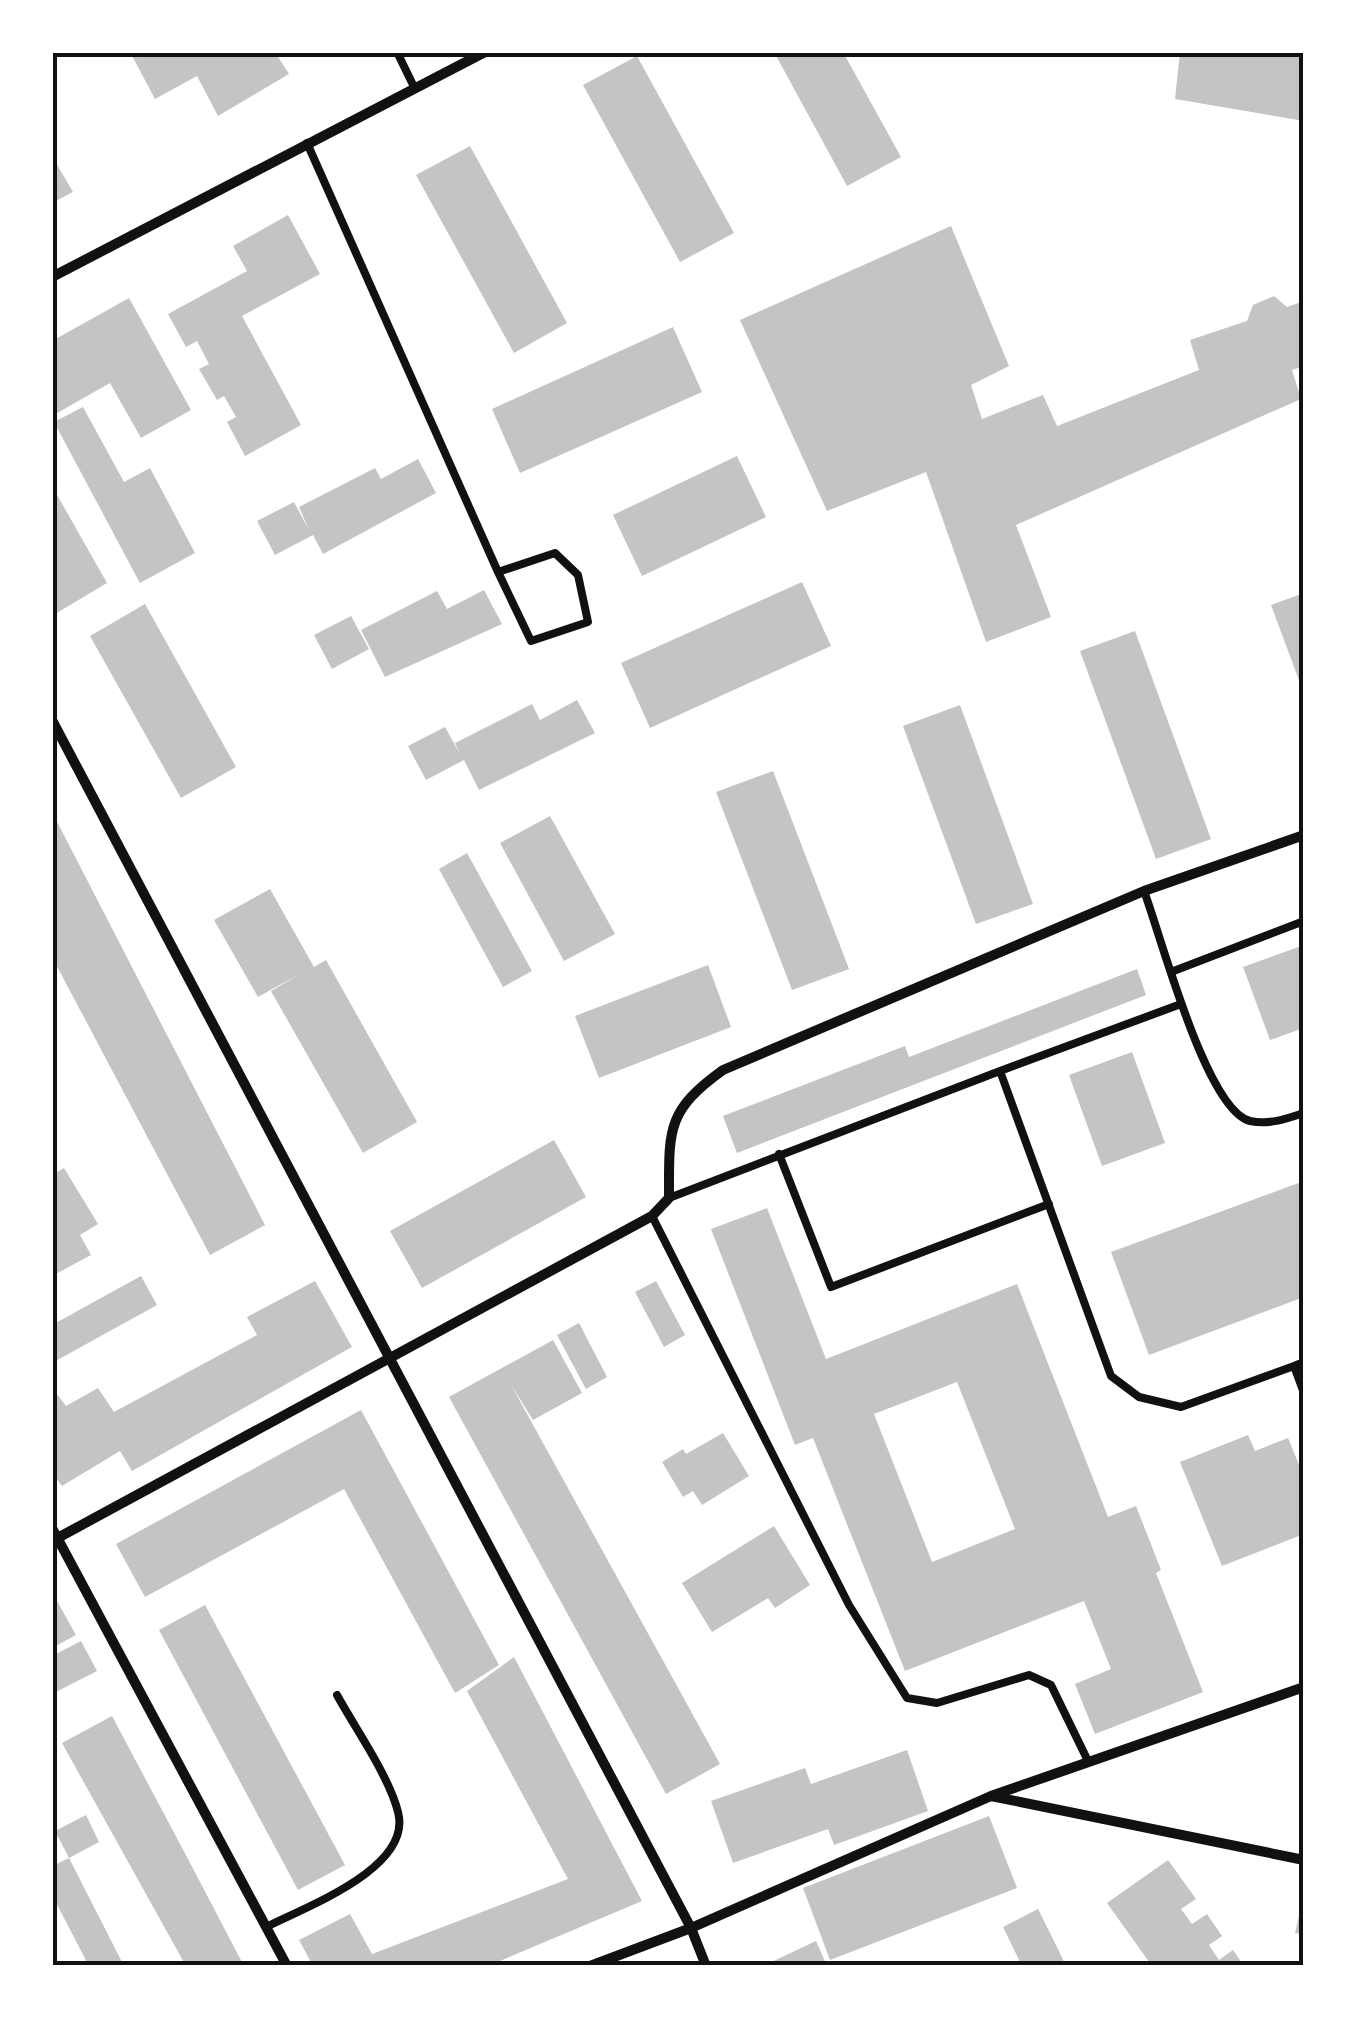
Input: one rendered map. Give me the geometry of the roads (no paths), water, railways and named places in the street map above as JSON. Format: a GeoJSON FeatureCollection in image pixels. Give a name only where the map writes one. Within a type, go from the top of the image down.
{"type":"FeatureCollection","features":[{"type":"Feature","properties":{"kind":"street"},"geometry":{"type":"LineString","coordinates":[[52,277],[485,52]]}},
{"type":"Feature","properties":{"kind":"street"},"geometry":{"type":"LineString","coordinates":[[52,720],[692,1928],[706,1966]]}},
{"type":"Feature","properties":{"kind":"street"},"geometry":{"type":"LineString","coordinates":[[287,1966],[54,1536],[652,1216],[669,1198],[673,1124],[686,1097],[722,1070],[1144,891],[1304,835]]}},
{"type":"Feature","properties":{"kind":"street"},"geometry":{"type":"LineString","coordinates":[[590,1966],[692,1928],[992,1796],[1087,1759],[1304,1687]]}},
{"type":"Feature","properties":{"kind":"street"},"geometry":{"type":"LineString","coordinates":[[992,1796],[1304,1860]]}},
{"type":"Feature","properties":{"kind":"lane"},"geometry":{"type":"LineString","coordinates":[[397,52],[416,89]]}},
{"type":"Feature","properties":{"kind":"lane"},"geometry":{"type":"LineString","coordinates":[[307,144],[498,572],[530,641],[588,622],[578,575],[555,554],[498,572]]}},
{"type":"Feature","properties":{"kind":"lane"},"geometry":{"type":"LineString","coordinates":[[1144,891],[1182,1004],[1221,1100],[1247,1120],[1278,1122],[1304,1112]]}},
{"type":"Feature","properties":{"kind":"lane"},"geometry":{"type":"LineString","coordinates":[[1171,972],[1304,921]]}},
{"type":"Feature","properties":{"kind":"lane"},"geometry":{"type":"LineString","coordinates":[[669,1198],[1182,1004]]}},
{"type":"Feature","properties":{"kind":"lane"},"geometry":{"type":"LineString","coordinates":[[1000,1071],[1111,1376],[1139,1397],[1181,1406],[1299,1364],[1304,1393]]}},
{"type":"Feature","properties":{"kind":"lane"},"geometry":{"type":"LineString","coordinates":[[779,1154],[831,1287],[1049,1204]]}},
{"type":"Feature","properties":{"kind":"lane"},"geometry":{"type":"LineString","coordinates":[[652,1216],[849,1605],[907,1698],[937,1704],[1029,1675],[1051,1686],[1087,1759]]}},
{"type":"Feature","properties":{"kind":"lane"},"geometry":{"type":"LineString","coordinates":[[266,1927],[373,1871],[397,1832],[400,1815],[392,1796],[337,1694]]}}]}
